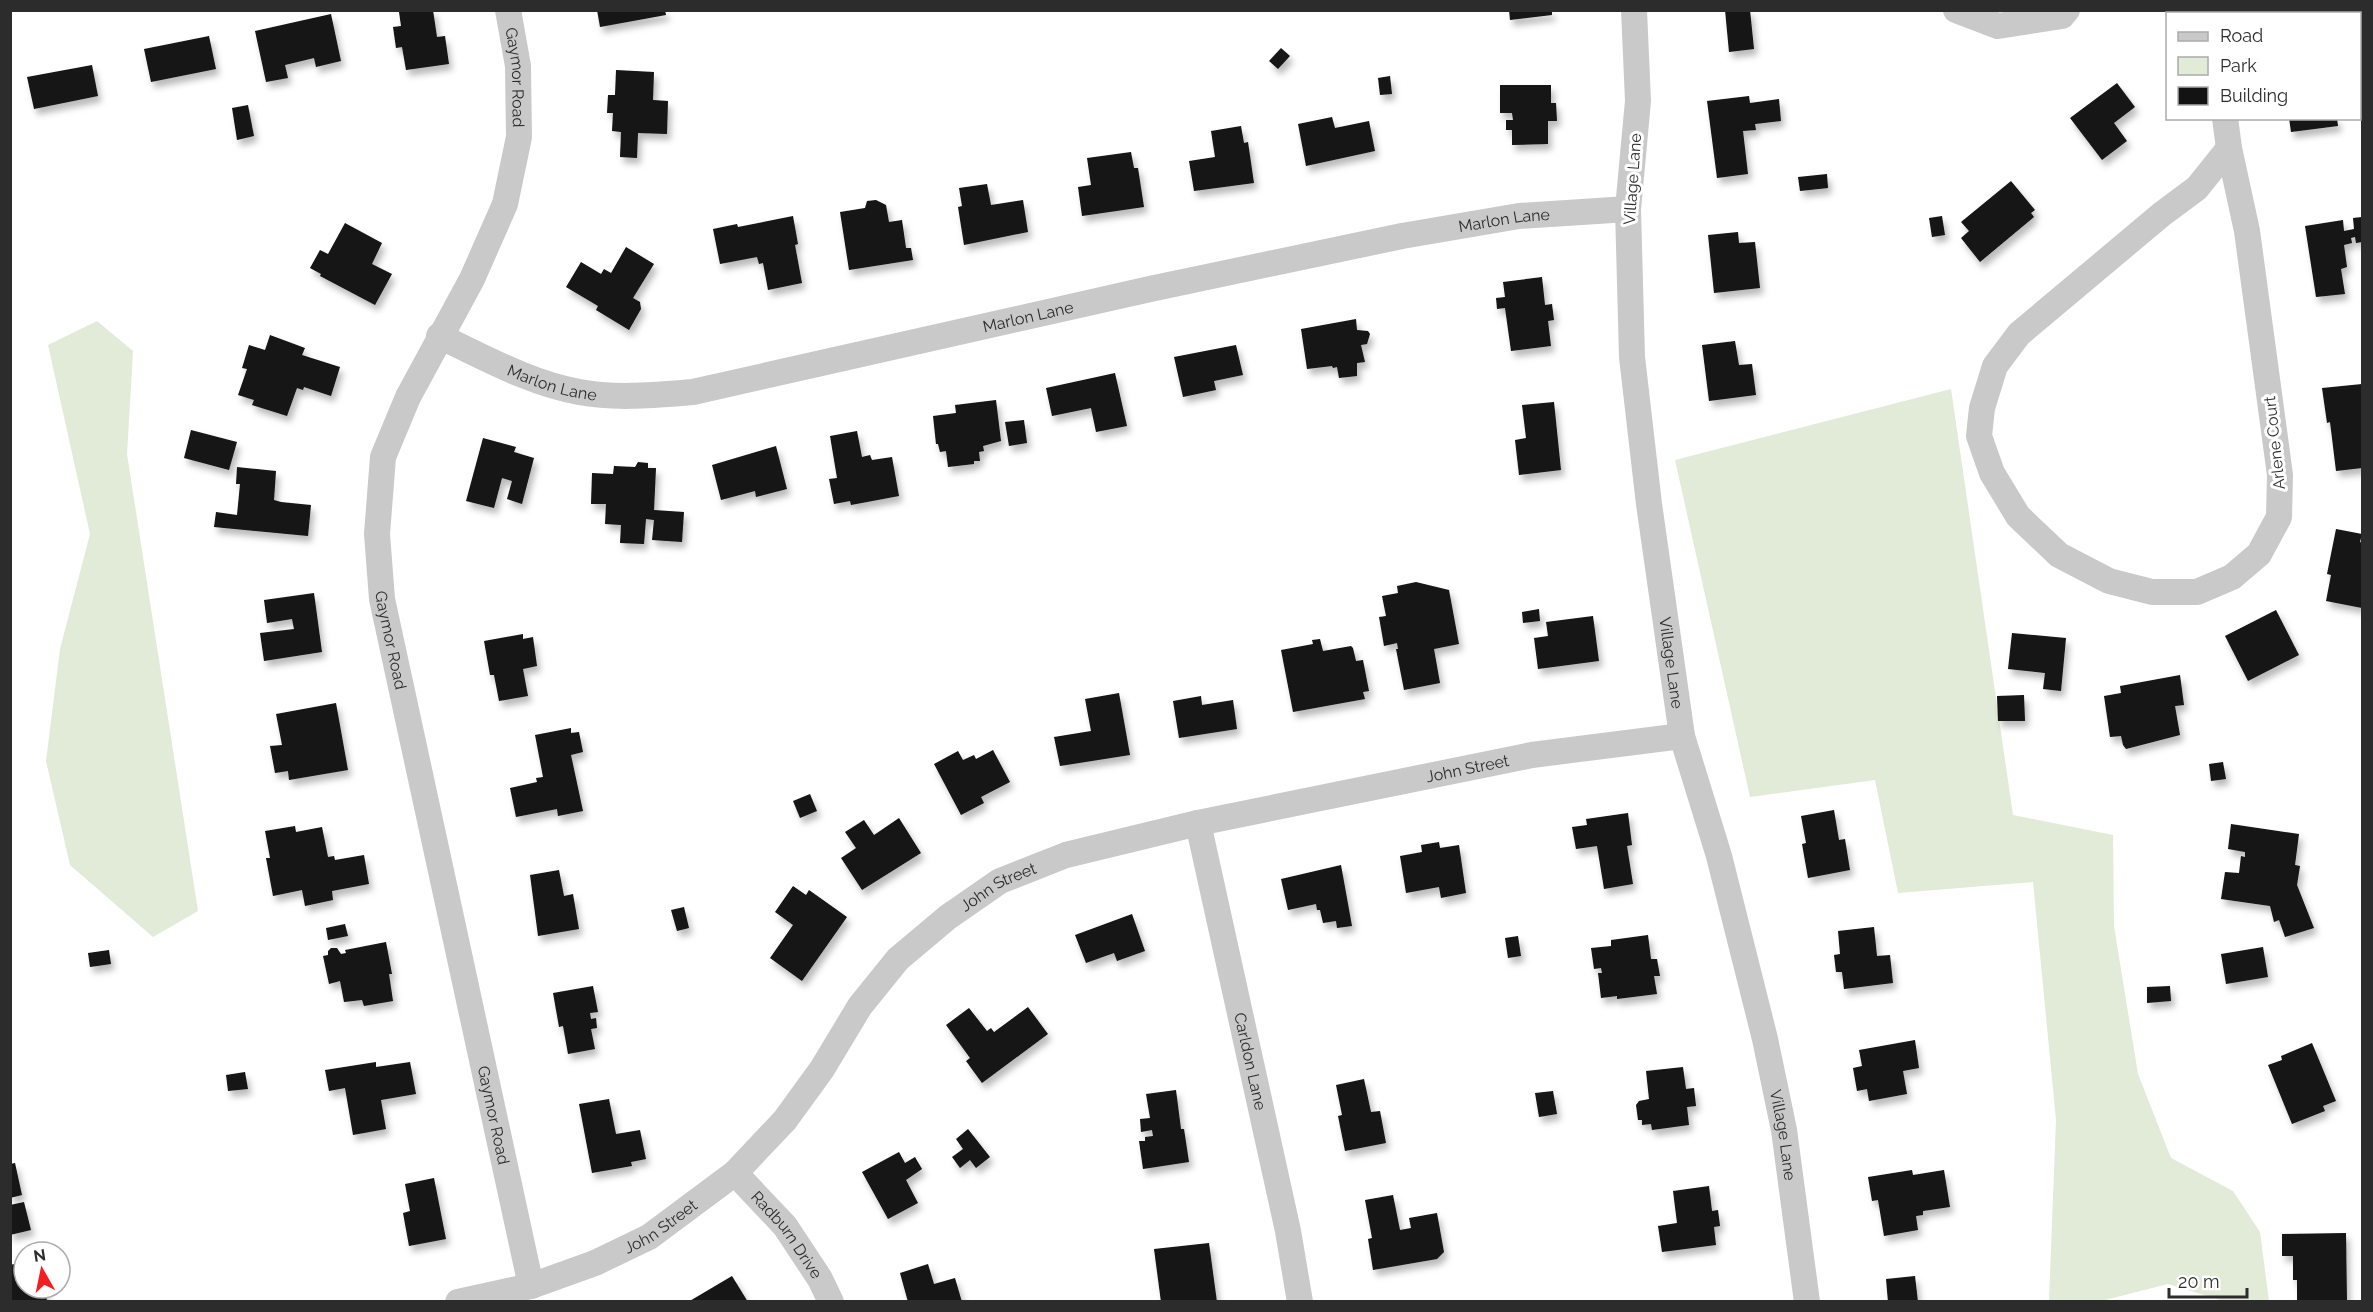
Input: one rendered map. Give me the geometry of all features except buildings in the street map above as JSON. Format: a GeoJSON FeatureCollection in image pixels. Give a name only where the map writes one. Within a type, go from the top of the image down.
{"type":"FeatureCollection","features":[{"type":"Feature","properties":{"kind":"street","name":"Gaymor Road"},"geometry":{"type":"LineString","coordinates":[[508,10],[518,66],[519,137],[505,204],[472,279],[439,336],[408,397],[383,457],[377,534],[382,599],[531,1286]]}},
{"type":"Feature","properties":{"kind":"street","name":"Village Lane"},"geometry":{"type":"LineString","coordinates":[[1634,10],[1638,100],[1628,209],[1632,357],[1649,504],[1682,736],[1719,856],[1765,1039],[1784,1130],[1807,1302]]}},
{"type":"Feature","properties":{"kind":"street"},"geometry":{"type":"LineString","coordinates":[[1956,10],[1963,15],[1998,26],[2062,16],[2067,10]]}},
{"type":"Feature","properties":{"kind":"street","name":"Arlene Court"},"geometry":{"type":"LineString","coordinates":[[2225,120],[2249,242],[2280,475],[2279,517],[2259,554],[2232,577],[2198,592],[2152,592],[2109,581],[2059,555],[2018,516],[1992,473],[1979,436],[1982,408],[1995,366],[2019,334],[2162,214],[2197,188],[2229,148]]}},
{"type":"Feature","properties":{"kind":"street","name":"Marlon Lane"},"geometry":{"type":"LineString","coordinates":[[439,336],[528,378],[579,392],[631,396],[693,392],[1150,289],[1402,236],[1519,216],[1628,209]]}},
{"type":"Feature","properties":{"kind":"street","name":"John Street"},"geometry":{"type":"LineString","coordinates":[[458,1302],[531,1286],[595,1263],[649,1237],[735,1173],[785,1120],[822,1069],[860,1006],[898,959],[948,917],[1000,881],[1066,855],[1198,824],[1532,755],[1682,736]]}},
{"type":"Feature","properties":{"kind":"street","name":"Carldon Lane"},"geometry":{"type":"LineString","coordinates":[[1198,824],[1288,1231],[1300,1302]]}},
{"type":"Feature","properties":{"kind":"street","name":"Radburn Drive"},"geometry":{"type":"LineString","coordinates":[[735,1173],[785,1226],[820,1279],[831,1302]]}},
{"type":"Feature","properties":{"kind":"green space"},"geometry":{"type":"Polygon","coordinates":[[[97,321],[133,351],[127,454],[198,911],[153,937],[70,865],[46,761],[60,649],[90,534],[48,345],[97,321]]]}},
{"type":"Feature","properties":{"kind":"green space"},"geometry":{"type":"Polygon","coordinates":[[[1951,389],[2013,815],[2113,835],[2114,926],[2138,1074],[2171,1158],[2233,1191],[2260,1232],[2269,1301],[2224,1301],[2168,1284],[2101,1301],[2049,1301],[2056,1120],[2033,882],[1898,893],[1875,780],[1750,797],[1675,460],[1951,389]]]}}]}
